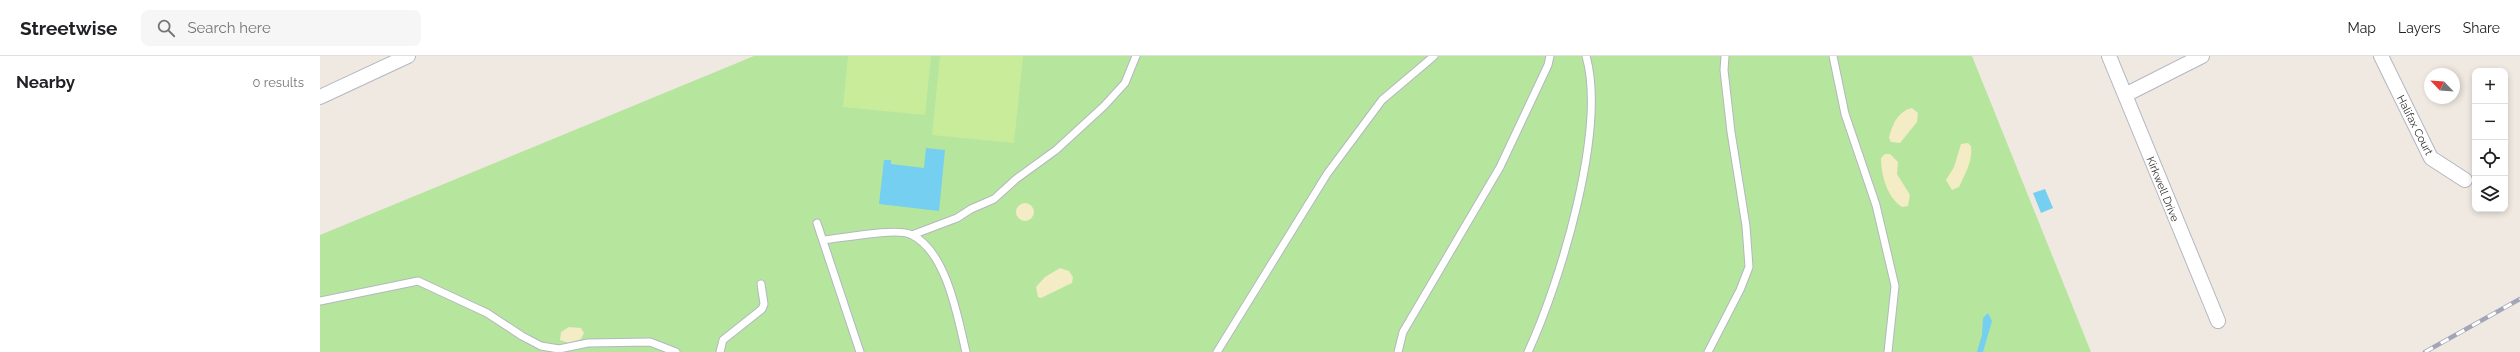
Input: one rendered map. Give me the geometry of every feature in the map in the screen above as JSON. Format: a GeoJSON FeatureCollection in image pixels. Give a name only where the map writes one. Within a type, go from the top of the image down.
{"type":"FeatureCollection","features":[{"type":"Feature","properties":{"kind":"street"},"geometry":{"type":"LineString","coordinates":[[320,97],[408,56]]}},
{"type":"Feature","properties":{"kind":"street","name":"Kirkwell Drive"},"geometry":{"type":"LineString","coordinates":[[2108,56],[2218,321]]}},
{"type":"Feature","properties":{"kind":"street"},"geometry":{"type":"LineString","coordinates":[[2125,95],[2202,56]]}},
{"type":"Feature","properties":{"kind":"street","name":"Halifax Court"},"geometry":{"type":"LineString","coordinates":[[2381,56],[2431,158],[2465,180]]}},
{"type":"Feature","properties":{"kind":"lane"},"geometry":{"type":"LineString","coordinates":[[824,240],[893,232],[912,235],[957,218],[971,209],[994,199],[1016,179],[1056,150],[1104,106],[1125,83],[1136,56]]}},
{"type":"Feature","properties":{"kind":"lane"},"geometry":{"type":"LineString","coordinates":[[1217,352],[1327,174],[1382,100],[1434,56]]}},
{"type":"Feature","properties":{"kind":"lane"},"geometry":{"type":"LineString","coordinates":[[1398,352],[1403,332],[1500,167],[1548,65],[1550,56]]}},
{"type":"Feature","properties":{"kind":"lane"},"geometry":{"type":"LineString","coordinates":[[1528,352],[1557,273],[1579,193],[1591,122],[1592,90],[1586,56]]}},
{"type":"Feature","properties":{"kind":"lane"},"geometry":{"type":"LineString","coordinates":[[1708,352],[1740,290],[1749,267],[1746,226],[1731,132],[1724,70],[1725,56]]}},
{"type":"Feature","properties":{"kind":"lane"},"geometry":{"type":"LineString","coordinates":[[1833,56],[1845,114],[1876,205],[1895,286],[1888,352]]}},
{"type":"Feature","properties":{"kind":"lane"},"geometry":{"type":"LineString","coordinates":[[817,223],[824,240],[860,352]]}},
{"type":"Feature","properties":{"kind":"lane"},"geometry":{"type":"LineString","coordinates":[[912,235],[934,257],[946,277],[955,304],[966,352]]}},
{"type":"Feature","properties":{"kind":"lane"},"geometry":{"type":"LineString","coordinates":[[320,301],[418,281],[482,310],[522,336],[541,346],[559,349],[588,343],[650,342],[676,352]]}},
{"type":"Feature","properties":{"kind":"lane"},"geometry":{"type":"LineString","coordinates":[[720,352],[723,340],[762,309],[764,304],[761,284]]}},
{"type":"Feature","properties":{"kind":"green space"},"geometry":{"type":"Polygon","coordinates":[[[754,56],[1972,56],[2091,352],[320,352],[320,235],[754,56]]]}},
{"type":"Feature","properties":{"kind":"green space"},"geometry":{"type":"Polygon","coordinates":[[[848,56],[931,56],[925,115],[843,107],[848,56]]]}},
{"type":"Feature","properties":{"kind":"green space"},"geometry":{"type":"Polygon","coordinates":[[[940,56],[1023,56],[1014,143],[932,135],[940,56]]]}},
{"type":"Feature","properties":{"kind":"sand"},"geometry":{"type":"Polygon","coordinates":[[[1912,108],[1918,113],[1917,122],[1900,143],[1891,142],[1889,138],[1896,119],[1903,112],[1912,108]]]}},
{"type":"Feature","properties":{"kind":"sand"},"geometry":{"type":"Polygon","coordinates":[[[1968,143],[1971,146],[1971,157],[1968,167],[1959,187],[1952,190],[1946,180],[1954,167],[1961,144],[1968,143]]]}},
{"type":"Feature","properties":{"kind":"sand"},"geometry":{"type":"Polygon","coordinates":[[[1885,154],[1890,154],[1898,162],[1897,174],[1910,195],[1908,206],[1902,207],[1892,198],[1889,192],[1882,171],[1881,158],[1885,154]]]}},
{"type":"Feature","properties":{"kind":"sand"},"geometry":{"type":"Polygon","coordinates":[[[1025,203],[1031,206],[1034,212],[1031,218],[1025,221],[1019,218],[1016,212],[1019,206],[1025,203]]]}},
{"type":"Feature","properties":{"kind":"sand"},"geometry":{"type":"Polygon","coordinates":[[[1060,268],[1069,271],[1073,277],[1072,283],[1041,298],[1038,297],[1036,287],[1045,277],[1060,268]]]}},
{"type":"Feature","properties":{"kind":"sand"},"geometry":{"type":"Polygon","coordinates":[[[569,327],[581,328],[584,333],[581,339],[569,343],[560,340],[561,332],[569,327]]]}},
{"type":"Feature","properties":{"kind":"water"},"geometry":{"type":"Polygon","coordinates":[[[926,148],[945,150],[939,211],[879,204],[884,160],[891,160],[891,164],[924,168],[926,148]]]}},
{"type":"Feature","properties":{"kind":"water"},"geometry":{"type":"Polygon","coordinates":[[[2045,189],[2053,208],[2041,213],[2033,193],[2045,189]]]}},
{"type":"Feature","properties":{"kind":"water"},"geometry":{"type":"Polygon","coordinates":[[[1988,313],[1992,321],[1983,352],[1977,352],[1982,335],[1983,318],[1988,313]]]}},
{"type":"Feature","properties":{"kind":"railway"},"geometry":{"type":"LineString","coordinates":[[2425,352],[2520,299]]}}]}
